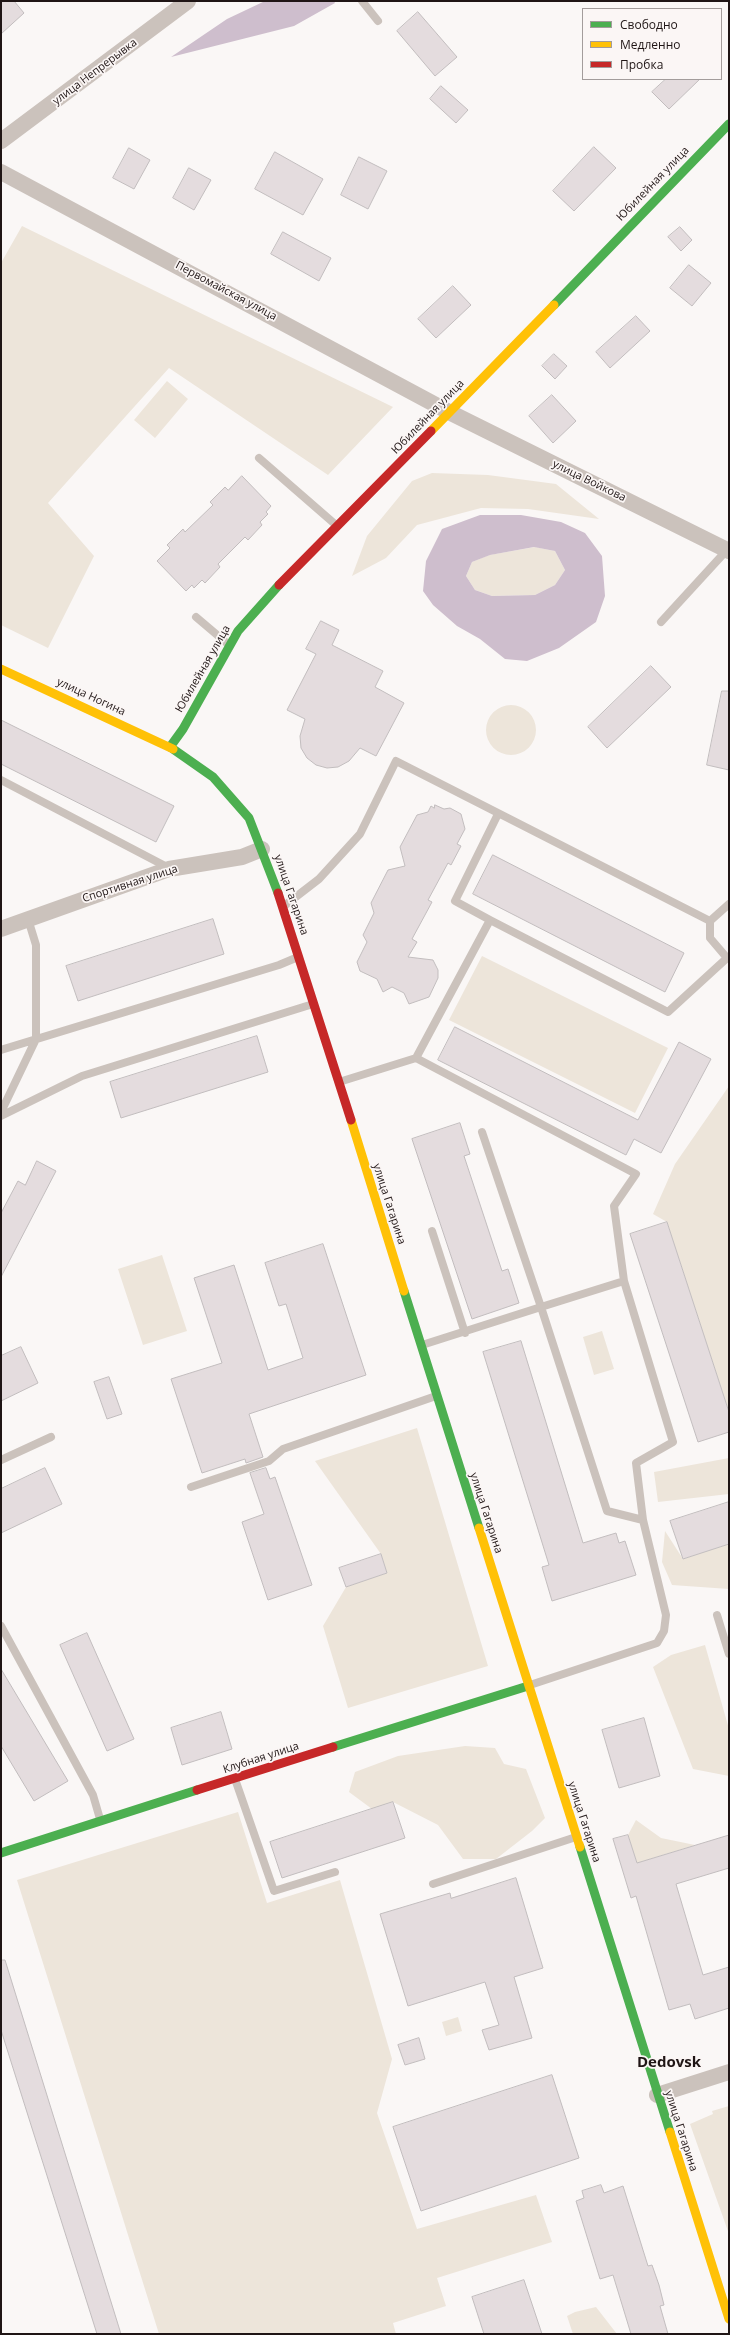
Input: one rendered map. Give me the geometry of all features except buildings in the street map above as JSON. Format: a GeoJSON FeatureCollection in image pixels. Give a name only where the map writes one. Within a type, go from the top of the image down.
{"type":"FeatureCollection","features":[{"type":"Feature","properties":{"kind":"street","name":"улица Непрерывка"},"geometry":{"type":"LineString","coordinates":[[1,142],[188,1]]}},
{"type":"Feature","properties":{"kind":"street","name":"Юбилейная улица"},"geometry":{"type":"LineString","coordinates":[[170,747],[183,729],[238,631],[336,525],[375,489],[729,124]]}},
{"type":"Feature","properties":{"kind":"street","name":"Первомайская улица"},"geometry":{"type":"LineString","coordinates":[[1,172],[450,412]]}},
{"type":"Feature","properties":{"kind":"street","name":"улица Войкова"},"geometry":{"type":"LineString","coordinates":[[450,412],[728,551]]}},
{"type":"Feature","properties":{"kind":"street","name":"улица Ногина"},"geometry":{"type":"LineString","coordinates":[[1,668],[170,747]]}},
{"type":"Feature","properties":{"kind":"street","name":"улица Гагарина"},"geometry":{"type":"LineString","coordinates":[[170,747],[213,777],[249,818],[283,906],[729,2319]]}},
{"type":"Feature","properties":{"kind":"street","name":"Спортивная улица"},"geometry":{"type":"LineString","coordinates":[[1,929],[169,869],[242,856],[262,849]]}},
{"type":"Feature","properties":{"kind":"street","name":"Клубная улица"},"geometry":{"type":"LineString","coordinates":[[1,1853],[100,1820],[235,1779],[528,1686]]}},
{"type":"Feature","properties":{"kind":"street"},"geometry":{"type":"LineString","coordinates":[[657,2094],[729,2072]]}},
{"type":"Feature","properties":{"kind":"lane"},"geometry":{"type":"LineString","coordinates":[[362,1],[378,21]]}},
{"type":"Feature","properties":{"kind":"lane"},"geometry":{"type":"LineString","coordinates":[[259,458],[336,525]]}},
{"type":"Feature","properties":{"kind":"lane"},"geometry":{"type":"LineString","coordinates":[[661,622],[728,551]]}},
{"type":"Feature","properties":{"kind":"lane"},"geometry":{"type":"LineString","coordinates":[[196,617],[230,646]]}},
{"type":"Feature","properties":{"kind":"lane"},"geometry":{"type":"LineString","coordinates":[[283,906],[319,879],[360,834],[396,761],[710,921]]}},
{"type":"Feature","properties":{"kind":"lane"},"geometry":{"type":"LineString","coordinates":[[1,780],[169,869]]}},
{"type":"Feature","properties":{"kind":"lane"},"geometry":{"type":"LineString","coordinates":[[498,814],[455,901],[668,1012],[727,958],[710,938],[710,921],[729,904]]}},
{"type":"Feature","properties":{"kind":"lane"},"geometry":{"type":"LineString","coordinates":[[1,1112],[36,1039],[36,946],[28,919]]}},
{"type":"Feature","properties":{"kind":"lane"},"geometry":{"type":"LineString","coordinates":[[338,1082],[416,1058],[490,920]]}},
{"type":"Feature","properties":{"kind":"lane"},"geometry":{"type":"LineString","coordinates":[[1,1050],[279,965],[298,956]]}},
{"type":"Feature","properties":{"kind":"lane"},"geometry":{"type":"LineString","coordinates":[[1,1116],[82,1076],[313,1003]]}},
{"type":"Feature","properties":{"kind":"lane"},"geometry":{"type":"LineString","coordinates":[[416,1058],[636,1174],[614,1206],[624,1281],[673,1442],[636,1463],[643,1520],[666,1615],[664,1631],[657,1643],[528,1686]]}},
{"type":"Feature","properties":{"kind":"lane"},"geometry":{"type":"LineString","coordinates":[[482,1132],[541,1307],[607,1511],[643,1520]]}},
{"type":"Feature","properties":{"kind":"lane"},"geometry":{"type":"LineString","coordinates":[[432,1231],[465,1333]]}},
{"type":"Feature","properties":{"kind":"lane"},"geometry":{"type":"LineString","coordinates":[[421,1346],[624,1281]]}},
{"type":"Feature","properties":{"kind":"lane"},"geometry":{"type":"LineString","coordinates":[[191,1486],[269,1461],[283,1449],[437,1396]]}},
{"type":"Feature","properties":{"kind":"lane"},"geometry":{"type":"LineString","coordinates":[[1,1460],[51,1437]]}},
{"type":"Feature","properties":{"kind":"lane"},"geometry":{"type":"LineString","coordinates":[[717,1615],[729,1654]]}},
{"type":"Feature","properties":{"kind":"lane"},"geometry":{"type":"LineString","coordinates":[[1,1626],[93,1795],[100,1820]]}},
{"type":"Feature","properties":{"kind":"lane"},"geometry":{"type":"LineString","coordinates":[[235,1779],[274,1891],[335,1872]]}},
{"type":"Feature","properties":{"kind":"lane"},"geometry":{"type":"LineString","coordinates":[[433,1884],[576,1837]]}},
{"type":"Feature","properties":{"kind":"shaded area"},"geometry":{"type":"Polygon","coordinates":[[[265,1],[334,1],[335,3],[294,26],[171,57],[227,19],[265,1]]]}},
{"type":"Feature","properties":{"kind":"shaded area"},"geometry":{"type":"Polygon","coordinates":[[[22,226],[393,407],[328,475],[169,368],[48,503],[94,556],[48,648],[1,625],[1,263],[22,226]]]}},
{"type":"Feature","properties":{"kind":"shaded area"},"geometry":{"type":"Polygon","coordinates":[[[167,381],[188,399],[155,438],[134,420],[167,381]]]}},
{"type":"Feature","properties":{"kind":"shaded area"},"geometry":{"type":"Polygon","coordinates":[[[432,473],[488,475],[556,484],[599,519],[528,509],[481,508],[417,525],[386,558],[352,576],[367,536],[412,481],[432,473]]]}},
{"type":"Feature","properties":{"kind":"shaded area"},"geometry":{"type":"Polygon","coordinates":[[[480,515],[521,515],[561,522],[585,533],[602,556],[605,596],[596,622],[559,648],[527,661],[505,659],[480,639],[457,626],[433,605],[423,591],[426,561],[442,529],[480,515]],[[534,547],[490,555],[472,562],[466,576],[475,590],[492,596],[535,595],[555,585],[565,570],[555,551],[534,547]]]}},
{"type":"Feature","properties":{"kind":"shaded area"},"geometry":{"type":"Polygon","coordinates":[[[535,547],[555,551],[565,570],[555,585],[535,595],[492,596],[475,590],[466,576],[472,562],[489,555],[535,547]]]}},
{"type":"Feature","properties":{"kind":"shaded area"},"geometry":{"type":"Polygon","coordinates":[[[511,705],[525,709],[532,716],[536,730],[532,744],[525,751],[511,755],[497,751],[490,744],[486,730],[490,716],[497,709],[511,705]]]}},
{"type":"Feature","properties":{"kind":"shaded area"},"geometry":{"type":"Polygon","coordinates":[[[482,956],[668,1048],[635,1113],[449,1020],[482,956]]]}},
{"type":"Feature","properties":{"kind":"shaded area"},"geometry":{"type":"Polygon","coordinates":[[[729,1086],[729,1412],[667,1222],[653,1214],[675,1164],[729,1086]]]}},
{"type":"Feature","properties":{"kind":"shaded area"},"geometry":{"type":"Polygon","coordinates":[[[162,1255],[187,1331],[143,1345],[118,1269],[162,1255]]]}},
{"type":"Feature","properties":{"kind":"shaded area"},"geometry":{"type":"Polygon","coordinates":[[[602,1331],[614,1369],[594,1375],[583,1337],[602,1331]]]}},
{"type":"Feature","properties":{"kind":"shaded area"},"geometry":{"type":"Polygon","coordinates":[[[417,1428],[488,1666],[348,1708],[323,1626],[346,1587],[387,1573],[381,1554],[315,1461],[417,1428]]]}},
{"type":"Feature","properties":{"kind":"shaded area"},"geometry":{"type":"Polygon","coordinates":[[[729,1458],[729,1494],[658,1502],[654,1472],[729,1458]]]}},
{"type":"Feature","properties":{"kind":"shaded area"},"geometry":{"type":"Polygon","coordinates":[[[665,1531],[683,1559],[729,1544],[729,1589],[672,1585],[662,1562],[665,1531]]]}},
{"type":"Feature","properties":{"kind":"shaded area"},"geometry":{"type":"Polygon","coordinates":[[[705,1645],[729,1729],[729,1776],[693,1769],[653,1667],[671,1655],[705,1645]]]}},
{"type":"Feature","properties":{"kind":"shaded area"},"geometry":{"type":"Polygon","coordinates":[[[465,1746],[495,1748],[504,1764],[526,1769],[545,1818],[532,1831],[496,1859],[463,1859],[438,1825],[393,1802],[372,1809],[349,1792],[355,1772],[398,1756],[465,1746]]]}},
{"type":"Feature","properties":{"kind":"shaded area"},"geometry":{"type":"Polygon","coordinates":[[[238,1812],[267,1903],[340,1880],[392,2059],[377,2113],[417,2229],[536,2195],[552,2242],[437,2278],[446,2306],[393,2323],[396,2334],[159,2334],[17,1880],[238,1812]]]}},
{"type":"Feature","properties":{"kind":"shaded area"},"geometry":{"type":"Polygon","coordinates":[[[636,1820],[661,1838],[695,1845],[637,1863],[628,1835],[636,1820]]]}},
{"type":"Feature","properties":{"kind":"shaded area"},"geometry":{"type":"Polygon","coordinates":[[[458,2017],[462,2031],[446,2036],[442,2022],[458,2017]]]}},
{"type":"Feature","properties":{"kind":"shaded area"},"geometry":{"type":"Polygon","coordinates":[[[729,2106],[729,2234],[690,2124],[713,2114],[712,2111],[729,2106]]]}},
{"type":"Feature","properties":{"kind":"shaded area"},"geometry":{"type":"Polygon","coordinates":[[[596,2307],[617,2334],[573,2334],[567,2316],[575,2312],[596,2307]]]}},
{"type":"Feature","properties":{"kind":"traffic: fast"},"geometry":{"type":"LineString","coordinates":[[554,305],[729,124]]}},
{"type":"Feature","properties":{"kind":"traffic: fast"},"geometry":{"type":"LineString","coordinates":[[170,747],[183,729],[238,631],[279,585]]}},
{"type":"Feature","properties":{"kind":"traffic: fast"},"geometry":{"type":"LineString","coordinates":[[173,749],[213,777],[249,818],[278,893]]}},
{"type":"Feature","properties":{"kind":"traffic: fast"},"geometry":{"type":"LineString","coordinates":[[404,1291],[479,1528]]}},
{"type":"Feature","properties":{"kind":"traffic: fast"},"geometry":{"type":"LineString","coordinates":[[333,1747],[528,1686]]}},
{"type":"Feature","properties":{"kind":"traffic: fast"},"geometry":{"type":"LineString","coordinates":[[1,1853],[197,1790]]}},
{"type":"Feature","properties":{"kind":"traffic: fast"},"geometry":{"type":"LineString","coordinates":[[580,1847],[670,2132]]}},
{"type":"Feature","properties":{"kind":"traffic: slow"},"geometry":{"type":"LineString","coordinates":[[431,431],[554,305]]}},
{"type":"Feature","properties":{"kind":"traffic: slow"},"geometry":{"type":"LineString","coordinates":[[1,669],[173,749]]}},
{"type":"Feature","properties":{"kind":"traffic: slow"},"geometry":{"type":"LineString","coordinates":[[351,1120],[404,1291]]}},
{"type":"Feature","properties":{"kind":"traffic: slow"},"geometry":{"type":"LineString","coordinates":[[479,1528],[580,1847]]}},
{"type":"Feature","properties":{"kind":"traffic: slow"},"geometry":{"type":"LineString","coordinates":[[670,2132],[729,2319]]}},
{"type":"Feature","properties":{"kind":"traffic: jam"},"geometry":{"type":"LineString","coordinates":[[279,585],[431,431]]}},
{"type":"Feature","properties":{"kind":"traffic: jam"},"geometry":{"type":"LineString","coordinates":[[278,893],[351,1120]]}},
{"type":"Feature","properties":{"kind":"traffic: jam"},"geometry":{"type":"LineString","coordinates":[[197,1790],[333,1747]]}},
{"type":"Feature","properties":{"kind":"district","name":"Dedovsk"},"geometry":{"type":"Point","coordinates":[669,2063]}}]}
